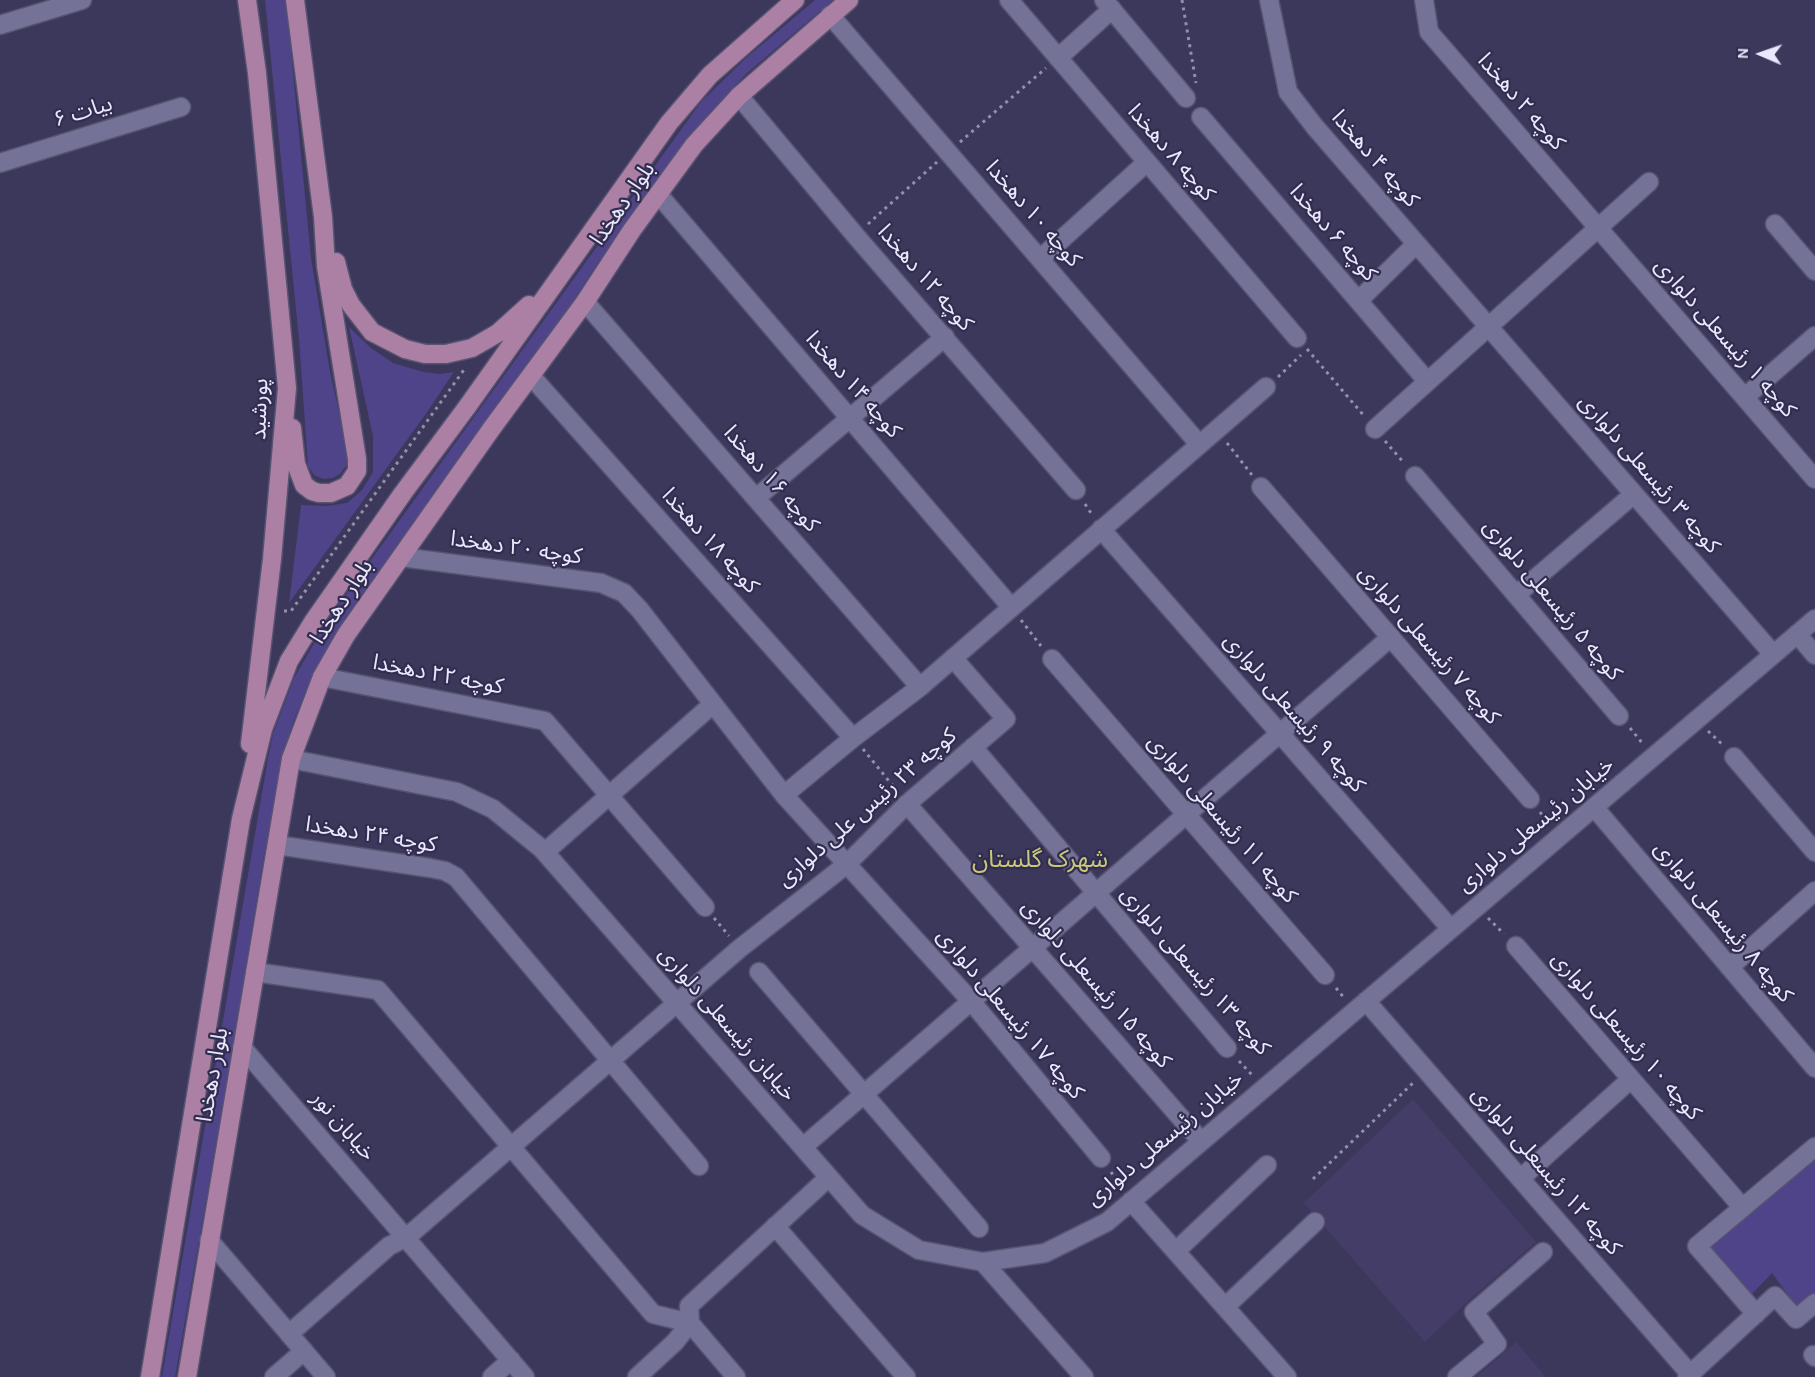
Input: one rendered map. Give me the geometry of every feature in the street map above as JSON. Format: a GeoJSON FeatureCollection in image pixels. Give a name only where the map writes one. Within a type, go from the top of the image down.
{"type":"FeatureCollection","features":[{"type":"Feature","properties":{"kind":"main road","name":"پورشید"},"geometry":{"type":"LineString","coordinates":[[241,819],[272,559],[287,388],[258,85],[247,0]]}},
{"type":"Feature","properties":{"kind":"main road"},"geometry":{"type":"LineString","coordinates":[[287,388],[296,464],[304,485],[312,491],[326,494],[347,486],[357,471],[357,459],[326,266],[323,217],[295,0]]}},
{"type":"Feature","properties":{"kind":"main road","name":"بلوار دهخدا"},"geometry":{"type":"LineString","coordinates":[[150,1377],[241,819],[263,729],[290,661],[307,632],[403,493],[669,123],[710,75],[795,0]]}},
{"type":"Feature","properties":{"kind":"main road","name":"بلوار دهخدا"},"geometry":{"type":"LineString","coordinates":[[186,1377],[291,759],[322,677],[346,635],[585,302],[632,230],[694,145],[739,96],[849,0]]}},
{"type":"Feature","properties":{"kind":"main road"},"geometry":{"type":"LineString","coordinates":[[323,217],[343,289],[362,321],[372,332],[384,339],[405,349],[425,354],[456,352],[488,340],[510,324],[564,272]]}},
{"type":"Feature","properties":{"kind":"street"},"geometry":{"type":"LineString","coordinates":[[0,26],[82,0]]}},
{"type":"Feature","properties":{"kind":"street","name":"کوچه ۸ دهخدا"},"geometry":{"type":"LineString","coordinates":[[1009,0],[1302,343]]}},
{"type":"Feature","properties":{"kind":"street","name":"کوچه ۴ دهخدا"},"geometry":{"type":"LineString","coordinates":[[1269,0],[1288,92],[1315,127],[1488,326]]}},
{"type":"Feature","properties":{"kind":"street","name":"کوچه ۲ دهخدا"},"geometry":{"type":"LineString","coordinates":[[1424,0],[1429,32],[1598,228]]}},
{"type":"Feature","properties":{"kind":"street"},"geometry":{"type":"LineString","coordinates":[[1058,58],[1108,5],[1186,98]]}},
{"type":"Feature","properties":{"kind":"street","name":"کوچه ۱۰ دهخدا"},"geometry":{"type":"LineString","coordinates":[[830,15],[1199,444]]}},
{"type":"Feature","properties":{"kind":"street","name":"کوچه ۱۲ دهخدا"},"geometry":{"type":"LineString","coordinates":[[739,96],[855,235],[1076,490]]}},
{"type":"Feature","properties":{"kind":"street","name":"بیات ۶"},"geometry":{"type":"LineString","coordinates":[[0,164],[181,107]]}},
{"type":"Feature","properties":{"kind":"street","name":"کوچه ۶ دهخدا"},"geometry":{"type":"LineString","coordinates":[[1202,117],[1427,381]]}},
{"type":"Feature","properties":{"kind":"street"},"geometry":{"type":"LineString","coordinates":[[1040,259],[1147,162]]}},
{"type":"Feature","properties":{"kind":"street"},"geometry":{"type":"LineString","coordinates":[[1376,429],[1649,182]]}},
{"type":"Feature","properties":{"kind":"street","name":"کوچه ۱۴ دهخدا"},"geometry":{"type":"LineString","coordinates":[[658,194],[1011,608]]}},
{"type":"Feature","properties":{"kind":"street"},"geometry":{"type":"LineString","coordinates":[[1775,224],[1815,270]]}},
{"type":"Feature","properties":{"kind":"street","name":"کوچه ۱ رئیسعلی دلواری"},"geometry":{"type":"LineString","coordinates":[[1598,228],[1815,479]]}},
{"type":"Feature","properties":{"kind":"street"},"geometry":{"type":"LineString","coordinates":[[1359,300],[1411,249]]}},
{"type":"Feature","properties":{"kind":"street","name":"کوچه ۱۶ دهخدا"},"geometry":{"type":"LineString","coordinates":[[585,302],[920,687]]}},
{"type":"Feature","properties":{"kind":"street","name":"کوچه ۳ رئیسعلی دلواری"},"geometry":{"type":"LineString","coordinates":[[1488,326],[1773,654]]}},
{"type":"Feature","properties":{"kind":"street"},"geometry":{"type":"LineString","coordinates":[[1745,398],[1815,336]]}},
{"type":"Feature","properties":{"kind":"street"},"geometry":{"type":"LineString","coordinates":[[756,498],[945,337]]}},
{"type":"Feature","properties":{"kind":"street","name":"کوچه ۱۸ دهخدا"},"geometry":{"type":"LineString","coordinates":[[531,376],[854,738]]}},
{"type":"Feature","properties":{"kind":"street"},"geometry":{"type":"LineString","coordinates":[[784,795],[920,687],[1266,387]]}},
{"type":"Feature","properties":{"kind":"street","name":"کوچه ۵ رئیسعلی دلواری"},"geometry":{"type":"LineString","coordinates":[[1415,476],[1619,716]]}},
{"type":"Feature","properties":{"kind":"street","name":"کوچه ۷ رئیسعلی دلواری"},"geometry":{"type":"LineString","coordinates":[[1261,487],[1530,799]]}},
{"type":"Feature","properties":{"kind":"street"},"geometry":{"type":"LineString","coordinates":[[1516,595],[1634,494]]}},
{"type":"Feature","properties":{"kind":"street","name":"کوچه ۹ رئیسعلی دلواری"},"geometry":{"type":"LineString","coordinates":[[1101,529],[1451,928]]}},
{"type":"Feature","properties":{"kind":"street","name":"کوچه ۲۰ دهخدا"},"geometry":{"type":"LineString","coordinates":[[401,557],[601,583],[624,593]]}},
{"type":"Feature","properties":{"kind":"street","name":"کوچه ۱۷ رئیسعلی دلواری"},"geometry":{"type":"LineString","coordinates":[[624,593],[640,610],[784,795],[971,1001],[1101,1158]]}},
{"type":"Feature","properties":{"kind":"street","name":"خیابان رئیسعلی دلواری"},"geometry":{"type":"LineString","coordinates":[[291,759],[457,792],[493,809],[545,852],[862,1215],[919,1250],[983,1262],[1045,1253],[1107,1222],[1815,619]]}},
{"type":"Feature","properties":{"kind":"street"},"geometry":{"type":"LineString","coordinates":[[1797,634],[1815,655]]}},
{"type":"Feature","properties":{"kind":"street"},"geometry":{"type":"LineString","coordinates":[[803,1147],[1391,638]]}},
{"type":"Feature","properties":{"kind":"street","name":"کوچه ۲۳ رئیس علی دلواری"},"geometry":{"type":"LineString","coordinates":[[289,1334],[389,1246],[407,1237],[512,1148],[739,949],[847,864],[908,804],[1006,719],[953,658]]}},
{"type":"Feature","properties":{"kind":"street","name":"کوچه ۱۱ رئیسعلی دلواری"},"geometry":{"type":"LineString","coordinates":[[1052,659],[1325,975]]}},
{"type":"Feature","properties":{"kind":"street","name":"کوچه ۲۲ دهخدا"},"geometry":{"type":"LineString","coordinates":[[322,677],[545,721],[609,795]]}},
{"type":"Feature","properties":{"kind":"street"},"geometry":{"type":"LineString","coordinates":[[545,852],[713,704]]}},
{"type":"Feature","properties":{"kind":"street","name":"کوچه ۱۳ رئیسعلی دلواری"},"geometry":{"type":"LineString","coordinates":[[973,747],[1227,1048]]}},
{"type":"Feature","properties":{"kind":"street"},"geometry":{"type":"LineString","coordinates":[[1734,757],[1815,852]]}},
{"type":"Feature","properties":{"kind":"street"},"geometry":{"type":"LineString","coordinates":[[609,795],[705,907]]}},
{"type":"Feature","properties":{"kind":"street","name":"کوچه ۱۵ رئیسعلی دلواری"},"geometry":{"type":"LineString","coordinates":[[908,804],[1201,1141]]}},
{"type":"Feature","properties":{"kind":"street","name":"کوچه ۸ رئیسعلی دلواری"},"geometry":{"type":"LineString","coordinates":[[1594,807],[1815,1068]]}},
{"type":"Feature","properties":{"kind":"street","name":"کوچه ۲۴ دهخدا"},"geometry":{"type":"LineString","coordinates":[[277,845],[430,868],[445,871],[456,877],[610,1061]]}},
{"type":"Feature","properties":{"kind":"street"},"geometry":{"type":"LineString","coordinates":[[1730,968],[1815,891]]}},
{"type":"Feature","properties":{"kind":"street","name":"کوچه ۱۰ رئیسعلی دلواری"},"geometry":{"type":"LineString","coordinates":[[1516,946],[1736,1200]]}},
{"type":"Feature","properties":{"kind":"street"},"geometry":{"type":"LineString","coordinates":[[255,972],[378,990],[653,1314],[690,1323],[736,1377]]}},
{"type":"Feature","properties":{"kind":"street"},"geometry":{"type":"LineString","coordinates":[[759,972],[979,1228]]}},
{"type":"Feature","properties":{"kind":"street","name":"کوچه ۱۲ رئیسعلی دلواری"},"geometry":{"type":"LineString","coordinates":[[1360,1006],[1426,1070],[1689,1375]]}},
{"type":"Feature","properties":{"kind":"street","name":"خیابان نور"},"geometry":{"type":"LineString","coordinates":[[242,1047],[525,1377]]}},
{"type":"Feature","properties":{"kind":"street"},"geometry":{"type":"LineString","coordinates":[[610,1061],[699,1166]]}},
{"type":"Feature","properties":{"kind":"street"},"geometry":{"type":"LineString","coordinates":[[1521,1178],[1631,1079]]}},
{"type":"Feature","properties":{"kind":"street"},"geometry":{"type":"LineString","coordinates":[[1756,1314],[1696,1246],[1815,1147]]}},
{"type":"Feature","properties":{"kind":"street"},"geometry":{"type":"LineString","coordinates":[[1176,1251],[1268,1165]]}},
{"type":"Feature","properties":{"kind":"street"},"geometry":{"type":"LineString","coordinates":[[637,1377],[675,1342],[690,1323],[689,1306],[829,1177]]}},
{"type":"Feature","properties":{"kind":"street"},"geometry":{"type":"LineString","coordinates":[[1131,1201],[1287,1377]]}},
{"type":"Feature","properties":{"kind":"street"},"geometry":{"type":"LineString","coordinates":[[1226,1307],[1315,1222]]}},
{"type":"Feature","properties":{"kind":"street"},"geometry":{"type":"LineString","coordinates":[[775,1226],[906,1377]]}},
{"type":"Feature","properties":{"kind":"street"},"geometry":{"type":"LineString","coordinates":[[209,1240],[326,1377]]}},
{"type":"Feature","properties":{"kind":"street"},"geometry":{"type":"LineString","coordinates":[[1457,1377],[1497,1344],[1474,1312],[1543,1252]]}},
{"type":"Feature","properties":{"kind":"street"},"geometry":{"type":"LineString","coordinates":[[983,1262],[1084,1377]]}},
{"type":"Feature","properties":{"kind":"street"},"geometry":{"type":"LineString","coordinates":[[1689,1375],[1775,1296],[1796,1319],[1815,1303]]}},
{"type":"Feature","properties":{"kind":"street"},"geometry":{"type":"LineString","coordinates":[[274,1377],[304,1351]]}},
{"type":"Feature","properties":{"kind":"street"},"geometry":{"type":"LineString","coordinates":[[492,1377],[511,1360]]}},
{"type":"Feature","properties":{"kind":"path"},"geometry":{"type":"LineString","coordinates":[[1182,0],[1202,117]]}},
{"type":"Feature","properties":{"kind":"path"},"geometry":{"type":"LineString","coordinates":[[855,235],[1058,58]]}},
{"type":"Feature","properties":{"kind":"path"},"geometry":{"type":"LineString","coordinates":[[1266,387],[1302,343],[1415,476]]}},
{"type":"Feature","properties":{"kind":"path"},"geometry":{"type":"LineString","coordinates":[[291,611],[466,368]]}},
{"type":"Feature","properties":{"kind":"path"},"geometry":{"type":"LineString","coordinates":[[1216,430],[1261,487]]}},
{"type":"Feature","properties":{"kind":"path"},"geometry":{"type":"LineString","coordinates":[[1076,490],[1101,529]]}},
{"type":"Feature","properties":{"kind":"path"},"geometry":{"type":"LineString","coordinates":[[1011,608],[1052,659]]}},
{"type":"Feature","properties":{"kind":"path","name":"کوچه ۵ رئیسعلی دلواری"},"geometry":{"type":"LineString","coordinates":[[1619,716],[1653,756]]}},
{"type":"Feature","properties":{"kind":"path"},"geometry":{"type":"LineString","coordinates":[[1697,719],[1734,757]]}},
{"type":"Feature","properties":{"kind":"path"},"geometry":{"type":"LineString","coordinates":[[854,738],[908,804]]}},
{"type":"Feature","properties":{"kind":"path"},"geometry":{"type":"LineString","coordinates":[[1530,799],[1558,838]]}},
{"type":"Feature","properties":{"kind":"path"},"geometry":{"type":"LineString","coordinates":[[1477,906],[1516,946]]}},
{"type":"Feature","properties":{"kind":"path"},"geometry":{"type":"LineString","coordinates":[[705,907],[739,949]]}},
{"type":"Feature","properties":{"kind":"path"},"geometry":{"type":"LineString","coordinates":[[1325,975],[1360,1006]]}},
{"type":"Feature","properties":{"kind":"path","name":"کوچه ۱۳ رئیسعلی دلواری"},"geometry":{"type":"LineString","coordinates":[[1227,1048],[1264,1088]]}},
{"type":"Feature","properties":{"kind":"path"},"geometry":{"type":"LineString","coordinates":[[1313,1179],[1426,1070]]}},
{"type":"Feature","properties":{"kind":"path"},"geometry":{"type":"LineString","coordinates":[[1101,1158],[1131,1201]]}},
{"type":"Feature","properties":{"kind":"shaded area"},"geometry":{"type":"Polygon","coordinates":[[[265,0],[286,0],[311,258],[330,372],[348,453],[346,466],[340,474],[333,478],[323,479],[314,475],[308,466],[299,339],[265,0]]]}},
{"type":"Feature","properties":{"kind":"shaded area"},"geometry":{"type":"Polygon","coordinates":[[[815,0],[833,0],[747,73],[710,112],[597,264],[566,312],[359,599],[314,672],[293,722],[283,756],[175,1377],[162,1377],[268,758],[273,734],[294,678],[327,621],[701,102],[746,58],[815,0]]]}},
{"type":"Feature","properties":{"kind":"shaded area"},"geometry":{"type":"Polygon","coordinates":[[[349,327],[371,348],[393,363],[424,372],[440,374],[454,372],[289,603],[301,505],[326,506],[347,503],[362,490],[373,472],[373,436],[349,327]]]}},
{"type":"Feature","properties":{"kind":"shaded area"},"geometry":{"type":"Polygon","coordinates":[[[1413,1099],[1536,1242],[1425,1342],[1304,1203],[1413,1099]]]}},
{"type":"Feature","properties":{"kind":"shaded area"},"geometry":{"type":"Polygon","coordinates":[[[1815,1156],[1815,1295],[1798,1309],[1772,1273],[1749,1297],[1708,1249],[1815,1156]]]}},
{"type":"Feature","properties":{"kind":"shaded area"},"geometry":{"type":"Polygon","coordinates":[[[1516,1342],[1546,1377],[1476,1377],[1516,1342]]]}},
{"type":"Feature","properties":{"kind":"district","name":"شهرک گلستان"},"geometry":{"type":"Point","coordinates":[1040,860]}}]}
